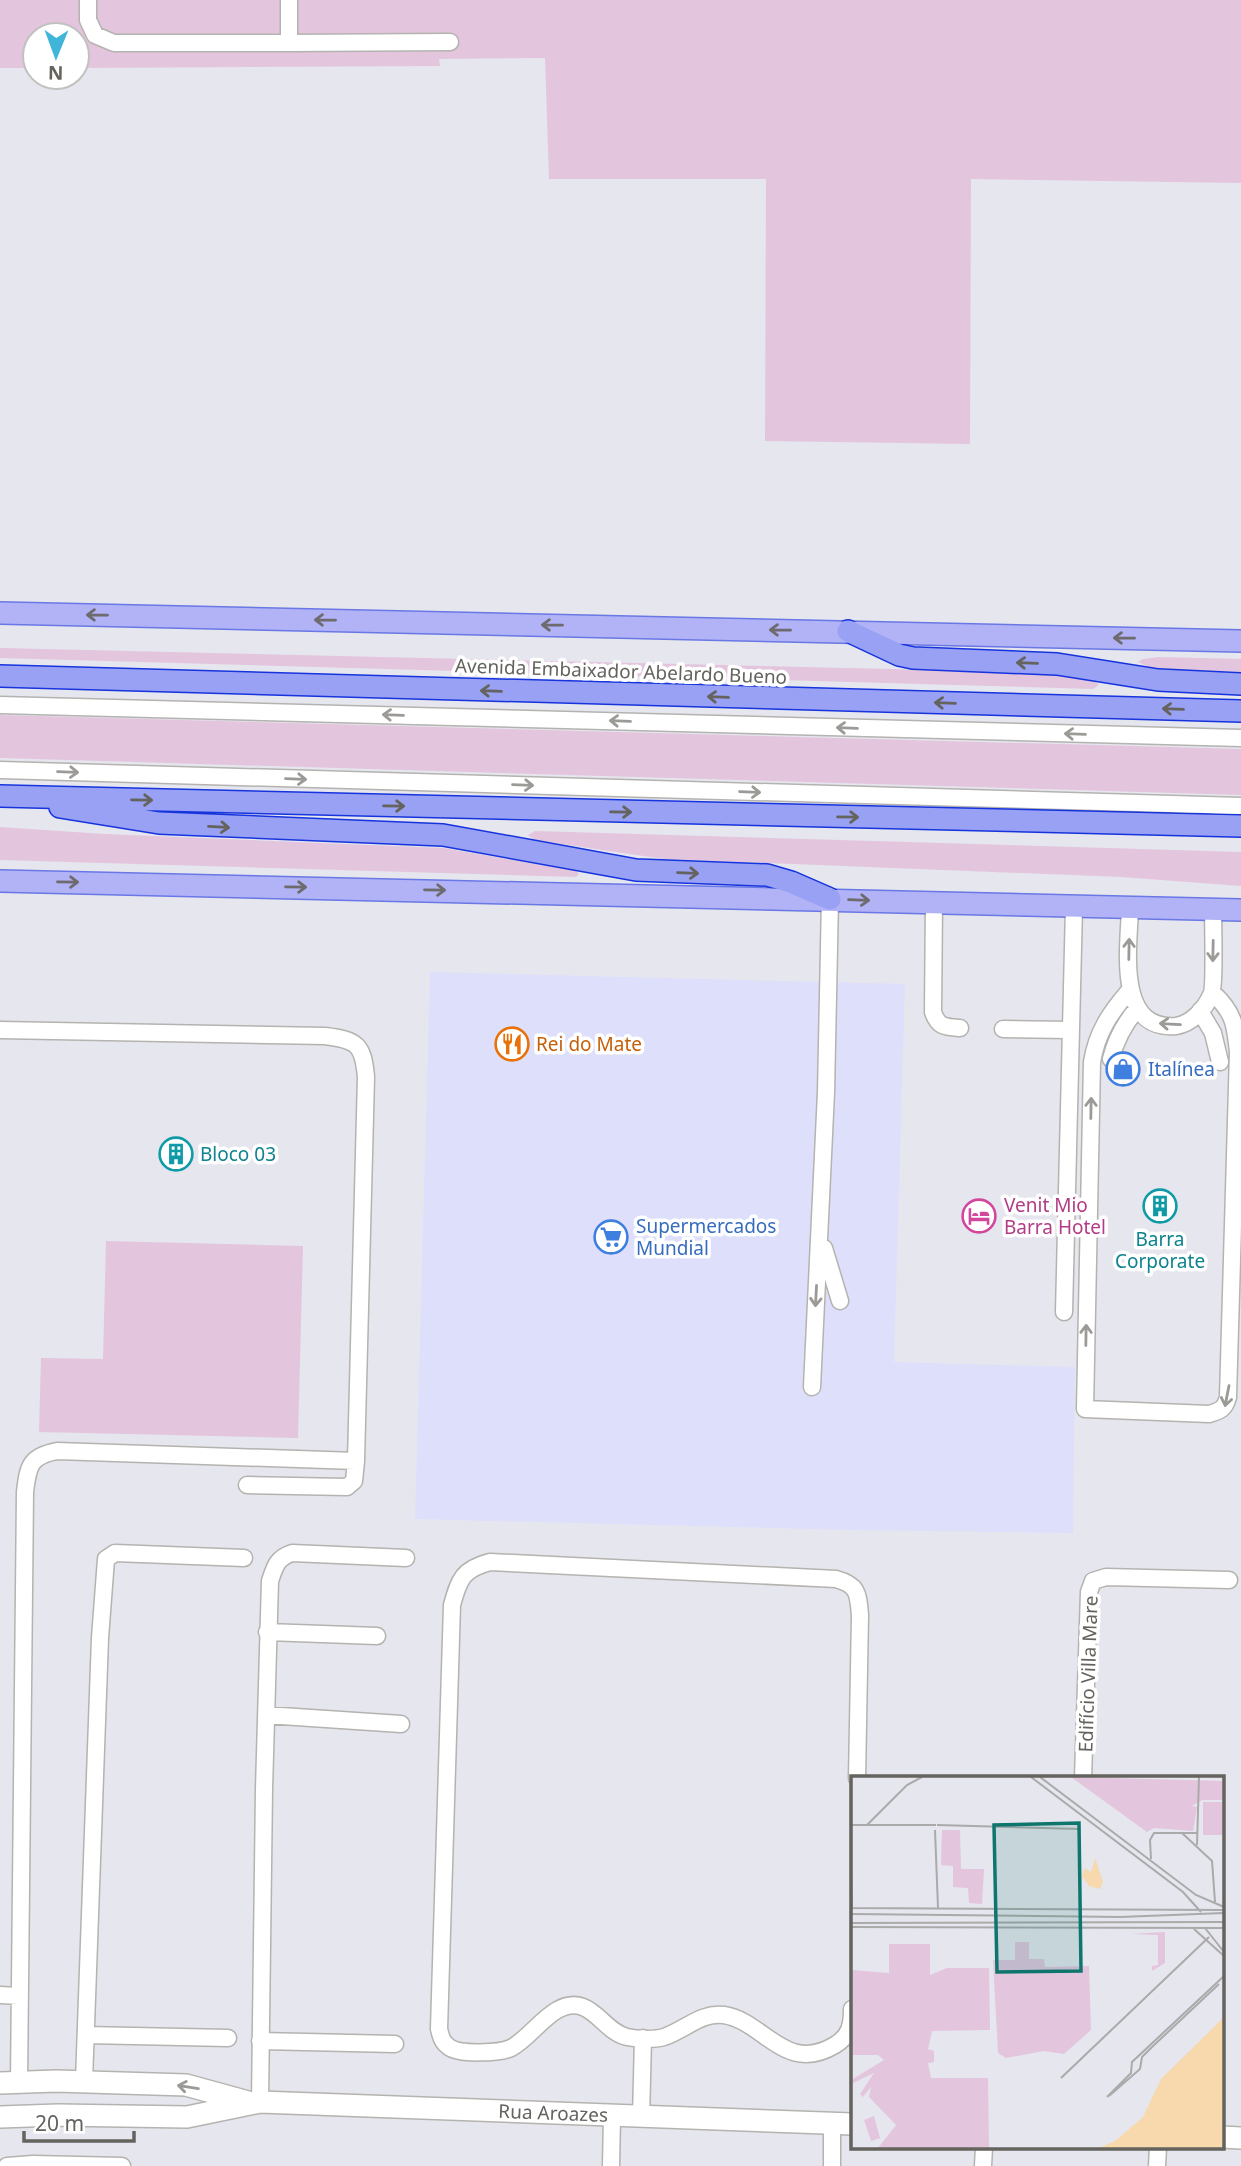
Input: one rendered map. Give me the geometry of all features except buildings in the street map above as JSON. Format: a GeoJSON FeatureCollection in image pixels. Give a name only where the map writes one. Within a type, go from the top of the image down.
{"type":"FeatureCollection","features":[{"type":"Feature","properties":{"kind":"highway"},"geometry":{"type":"LineString","coordinates":[[848,631],[899,655],[912,658],[1057,664],[1158,680],[1241,684]]}},
{"type":"Feature","properties":{"kind":"highway","name":"Avenida Embaixador Abelardo Bueno"},"geometry":{"type":"LineString","coordinates":[[0,676],[1241,711]]}},
{"type":"Feature","properties":{"kind":"highway"},"geometry":{"type":"LineString","coordinates":[[3,796],[1241,826]]}},
{"type":"Feature","properties":{"kind":"highway"},"geometry":{"type":"LineString","coordinates":[[3,796],[100,816],[159,823],[443,835],[636,870],[767,875],[830,899]]}},
{"type":"Feature","properties":{"kind":"main road"},"geometry":{"type":"LineString","coordinates":[[0,613],[1241,641]]}},
{"type":"Feature","properties":{"kind":"main road"},"geometry":{"type":"LineString","coordinates":[[0,881],[1241,910]]}},
{"type":"Feature","properties":{"kind":"street","name":"Rua Aroazes"},"geometry":{"type":"LineString","coordinates":[[10,2083],[84,2081],[186,2085],[257,2103],[842,2124]]}},
{"type":"Feature","properties":{"kind":"street","name":"Rua Aroazes"},"geometry":{"type":"LineString","coordinates":[[0,2117],[187,2117],[257,2103]]}},
{"type":"Feature","properties":{"kind":"lane"},"geometry":{"type":"LineString","coordinates":[[88,0],[88,20],[95,35],[114,43],[450,42]]}},
{"type":"Feature","properties":{"kind":"lane"},"geometry":{"type":"LineString","coordinates":[[289,0],[289,43]]}},
{"type":"Feature","properties":{"kind":"lane"},"geometry":{"type":"LineString","coordinates":[[0,705],[1241,738]]}},
{"type":"Feature","properties":{"kind":"lane"},"geometry":{"type":"LineString","coordinates":[[0,770],[1241,806]]}},
{"type":"Feature","properties":{"kind":"lane"},"geometry":{"type":"LineString","coordinates":[[812,1387],[826,1092],[830,899]]}},
{"type":"Feature","properties":{"kind":"lane"},"geometry":{"type":"LineString","coordinates":[[934,902],[933,1012],[936,1022],[945,1027],[960,1028]]}},
{"type":"Feature","properties":{"kind":"lane"},"geometry":{"type":"LineString","coordinates":[[1064,1312],[1074,906]]}},
{"type":"Feature","properties":{"kind":"lane"},"geometry":{"type":"LineString","coordinates":[[1130,908],[1129,990],[1137,1009],[1145,1018],[1167,1026],[1189,1022],[1213,993],[1213,909]]}},
{"type":"Feature","properties":{"kind":"lane"},"geometry":{"type":"LineString","coordinates":[[1129,990],[1101,1028],[1092,1062],[1085,1409],[1209,1414],[1226,1406],[1238,1052],[1233,1017],[1213,993]]}},
{"type":"Feature","properties":{"kind":"lane"},"geometry":{"type":"LineString","coordinates":[[1111,1059],[1116,1041],[1137,1009]]}},
{"type":"Feature","properties":{"kind":"lane"},"geometry":{"type":"LineString","coordinates":[[1200,1011],[1213,1033],[1220,1062]]}},
{"type":"Feature","properties":{"kind":"lane"},"geometry":{"type":"LineString","coordinates":[[1003,1029],[1070,1030]]}},
{"type":"Feature","properties":{"kind":"lane"},"geometry":{"type":"LineString","coordinates":[[0,1030],[325,1037],[348,1039],[359,1047],[364,1058],[366,1077],[355,1480],[346,1486],[247,1485]]}},
{"type":"Feature","properties":{"kind":"lane"},"geometry":{"type":"LineString","coordinates":[[820,1228],[840,1301]]}},
{"type":"Feature","properties":{"kind":"lane"},"geometry":{"type":"LineString","coordinates":[[10,2083],[19,1996],[25,1492],[31,1463],[41,1454],[57,1451],[356,1461]]}},
{"type":"Feature","properties":{"kind":"lane"},"geometry":{"type":"LineString","coordinates":[[84,2081],[100,1638],[106,1559],[115,1553],[244,1558]]}},
{"type":"Feature","properties":{"kind":"lane"},"geometry":{"type":"LineString","coordinates":[[257,2103],[270,1581],[275,1565],[282,1556],[292,1553],[406,1558]]}},
{"type":"Feature","properties":{"kind":"lane"},"geometry":{"type":"LineString","coordinates":[[851,2025],[848,2035],[839,2043],[816,2053],[783,2049],[738,2019],[722,2015],[706,2016],[664,2037],[626,2037],[583,2007],[570,2006],[557,2010],[510,2049],[496,2052],[456,2051],[441,2040],[439,2029],[452,1605],[458,1585],[470,1567],[490,1562],[836,1579],[849,1583],[859,1596],[860,1615],[857,1776]]}},
{"type":"Feature","properties":{"kind":"lane","name":"Edifício Villa Mare"},"geometry":{"type":"LineString","coordinates":[[1083,1776],[1089,1592],[1093,1581],[1106,1577],[1229,1580]]}},
{"type":"Feature","properties":{"kind":"lane"},"geometry":{"type":"LineString","coordinates":[[267,1632],[377,1636]]}},
{"type":"Feature","properties":{"kind":"lane"},"geometry":{"type":"LineString","coordinates":[[266,1715],[401,1724]]}},
{"type":"Feature","properties":{"kind":"lane"},"geometry":{"type":"LineString","coordinates":[[0,1996],[19,1996]]}},
{"type":"Feature","properties":{"kind":"lane"},"geometry":{"type":"LineString","coordinates":[[86,2035],[228,2038]]}},
{"type":"Feature","properties":{"kind":"lane"},"geometry":{"type":"LineString","coordinates":[[641,2118],[643,2038]]}},
{"type":"Feature","properties":{"kind":"lane"},"geometry":{"type":"LineString","coordinates":[[260,2041],[395,2044]]}},
{"type":"Feature","properties":{"kind":"lane"},"geometry":{"type":"LineString","coordinates":[[611,2166],[612,2116]]}},
{"type":"Feature","properties":{"kind":"lane"},"geometry":{"type":"LineString","coordinates":[[832,2166],[842,2124]]}},
{"type":"Feature","properties":{"kind":"lane"},"geometry":{"type":"LineString","coordinates":[[983,2166],[984,2148]]}},
{"type":"Feature","properties":{"kind":"lane"},"geometry":{"type":"LineString","coordinates":[[1157,2166],[1158,2148]]}},
{"type":"Feature","properties":{"kind":"lane"},"geometry":{"type":"LineString","coordinates":[[7,2166],[122,2166]]}},
{"type":"Feature","properties":{"kind":"shaded area"},"geometry":{"type":"Polygon","coordinates":[[[0,0],[1241,0],[1241,183],[971,179],[970,444],[765,441],[766,179],[549,179],[545,58],[439,59],[440,66],[91,68],[91,21],[21,21],[21,68],[0,68],[0,0]]]}},
{"type":"Feature","properties":{"kind":"shaded area"},"geometry":{"type":"Polygon","coordinates":[[[0,648],[1023,672],[1092,679],[1099,685],[1093,689],[0,658],[0,648]]]}},
{"type":"Feature","properties":{"kind":"shaded area"},"geometry":{"type":"Polygon","coordinates":[[[1159,657],[1241,659],[1241,672],[1151,668],[1138,662],[1159,657]]]}},
{"type":"Feature","properties":{"kind":"shaded area"},"geometry":{"type":"Polygon","coordinates":[[[0,715],[1241,749],[1241,795],[0,758],[0,715]]]}},
{"type":"Feature","properties":{"kind":"shaded area"},"geometry":{"type":"Polygon","coordinates":[[[0,827],[443,848],[576,871],[579,874],[576,877],[0,860],[0,827]]]}},
{"type":"Feature","properties":{"kind":"shaded area"},"geometry":{"type":"Polygon","coordinates":[[[535,831],[1241,852],[1241,886],[1121,877],[664,859],[534,840],[528,835],[535,831]]]}},
{"type":"Feature","properties":{"kind":"shaded area","name":"Supermercados Mundial"},"geometry":{"type":"Polygon","coordinates":[[[430,972],[905,984],[894,1362],[1075,1367],[1073,1533],[415,1519],[430,972]]]}},
{"type":"Feature","properties":{"kind":"shaded area"},"geometry":{"type":"Polygon","coordinates":[[[106,1241],[303,1246],[298,1438],[39,1432],[41,1358],[103,1359],[106,1241]]]}},
{"type":"Feature","properties":{"kind":"place","name":"Rei do Mate"},"geometry":{"type":"Point","coordinates":[512,1044]}},
{"type":"Feature","properties":{"kind":"place","name":"Italínea"},"geometry":{"type":"Point","coordinates":[1123,1069]}},
{"type":"Feature","properties":{"kind":"place","name":"Bloco 03"},"geometry":{"type":"Point","coordinates":[176,1154]}},
{"type":"Feature","properties":{"kind":"place","name":"Barra Corporate"},"geometry":{"type":"Point","coordinates":[1160,1206]}},
{"type":"Feature","properties":{"kind":"place","name":"Venit Mio Barra Hotel"},"geometry":{"type":"Point","coordinates":[979,1216]}},
{"type":"Feature","properties":{"kind":"place","name":"Supermercados Mundial"},"geometry":{"type":"Point","coordinates":[611,1237]}}]}
